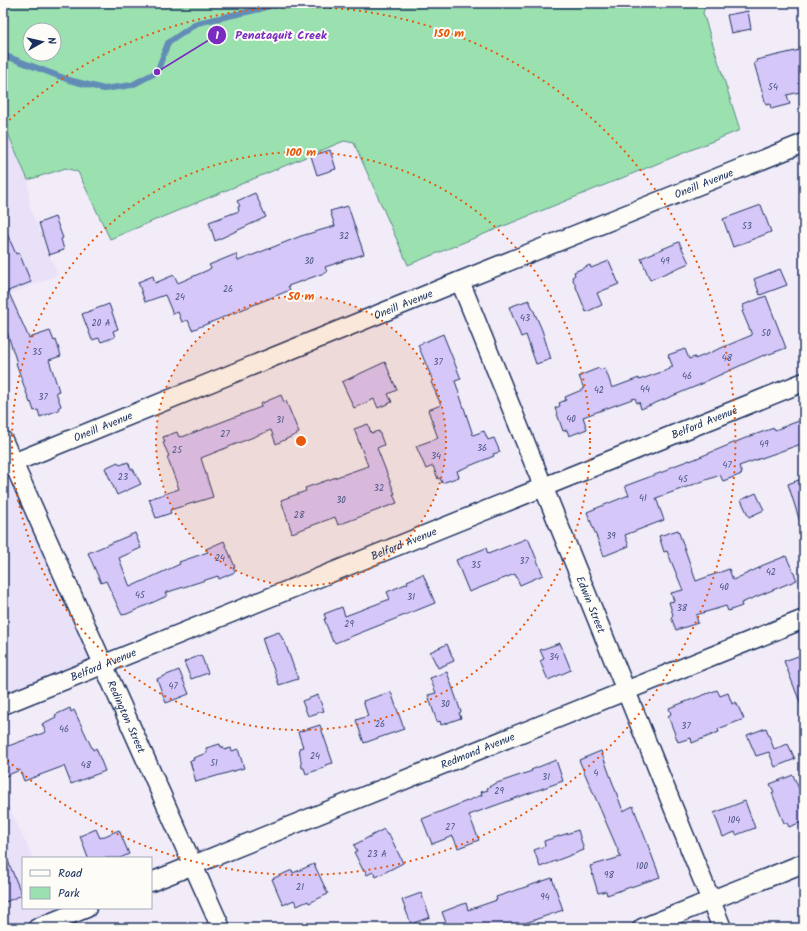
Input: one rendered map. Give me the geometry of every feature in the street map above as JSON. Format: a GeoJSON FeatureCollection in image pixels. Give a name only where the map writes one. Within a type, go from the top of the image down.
{"type":"FeatureCollection","features":[{"type":"Feature","properties":{"kind":"street","name":"Oneill Avenue"},"geometry":{"type":"LineString","coordinates":[[8,464],[804,143]]}},
{"type":"Feature","properties":{"kind":"street","name":"Edwin Street"},"geometry":{"type":"LineString","coordinates":[[460,281],[722,928]]}},
{"type":"Feature","properties":{"kind":"street","name":"Belford Avenue"},"geometry":{"type":"LineString","coordinates":[[3,705],[804,382]]}},
{"type":"Feature","properties":{"kind":"street","name":"Redington Street"},"geometry":{"type":"LineString","coordinates":[[3,440],[8,464],[104,664],[221,928]]}},
{"type":"Feature","properties":{"kind":"street","name":"Redmond Avenue"},"geometry":{"type":"LineString","coordinates":[[152,882],[804,619]]}},
{"type":"Feature","properties":{"kind":"street"},"geometry":{"type":"LineString","coordinates":[[642,928],[804,863]]}},
{"type":"Feature","properties":{"kind":"street"},"geometry":{"type":"LineString","coordinates":[[37,928],[84,909]]}},
{"type":"Feature","properties":{"kind":"shaded area"},"geometry":{"type":"Polygon","coordinates":[[[3,122],[28,180],[30,208],[58,275],[3,297],[3,122]]]}},
{"type":"Feature","properties":{"kind":"shaded area"},"geometry":{"type":"Polygon","coordinates":[[[3,440],[104,664],[3,705],[3,440]]]}},
{"type":"Feature","properties":{"kind":"shaded area"},"geometry":{"type":"Polygon","coordinates":[[[3,795],[33,857],[22,857],[22,909],[56,909],[65,928],[3,928],[3,795]]]}},
{"type":"Feature","properties":{"kind":"green space"},"geometry":{"type":"Polygon","coordinates":[[[3,3],[706,3],[703,13],[740,130],[408,265],[354,143],[344,141],[110,239],[78,172],[66,168],[28,180],[3,122],[3,3]]]}},
{"type":"Feature","properties":{"kind":"building"},"geometry":{"type":"Polygon","coordinates":[[[748,11],[751,29],[731,33],[727,15],[748,11]]]}},
{"type":"Feature","properties":{"kind":"building"},"geometry":{"type":"Polygon","coordinates":[[[804,49],[804,91],[787,95],[790,104],[771,109],[770,104],[766,105],[754,63],[757,62],[756,60],[804,49]]]}},
{"type":"Feature","properties":{"kind":"building"},"geometry":{"type":"Polygon","coordinates":[[[330,150],[336,169],[317,175],[311,156],[330,150]]]}},
{"type":"Feature","properties":{"kind":"building"},"geometry":{"type":"Polygon","coordinates":[[[255,193],[266,217],[215,241],[209,222],[239,211],[238,207],[240,206],[237,201],[255,193]]]}},
{"type":"Feature","properties":{"kind":"building"},"geometry":{"type":"Polygon","coordinates":[[[761,205],[771,232],[733,247],[723,219],[761,205]]]}},
{"type":"Feature","properties":{"kind":"building"},"geometry":{"type":"Polygon","coordinates":[[[348,206],[364,254],[325,267],[327,272],[288,286],[290,290],[192,330],[188,320],[182,322],[178,312],[173,314],[165,295],[145,302],[138,282],[153,276],[155,283],[174,275],[178,283],[208,270],[211,268],[209,265],[236,254],[238,261],[301,236],[335,226],[330,211],[348,206]]]}},
{"type":"Feature","properties":{"kind":"building"},"geometry":{"type":"Polygon","coordinates":[[[55,217],[63,238],[61,239],[64,250],[49,255],[39,223],[55,217]]]}},
{"type":"Feature","properties":{"kind":"building"},"geometry":{"type":"Polygon","coordinates":[[[3,225],[16,254],[19,253],[31,282],[8,291],[29,338],[50,331],[54,341],[56,340],[61,356],[49,360],[59,391],[56,392],[61,406],[58,408],[59,410],[40,417],[38,410],[34,411],[31,402],[30,403],[7,332],[3,334],[3,225]]]}},
{"type":"Feature","properties":{"kind":"building"},"geometry":{"type":"Polygon","coordinates":[[[679,242],[689,263],[650,280],[641,258],[679,242]]]}},
{"type":"Feature","properties":{"kind":"building"},"geometry":{"type":"Polygon","coordinates":[[[609,261],[619,284],[597,293],[602,305],[586,312],[572,277],[575,275],[574,272],[590,265],[591,268],[609,261]]]}},
{"type":"Feature","properties":{"kind":"building"},"geometry":{"type":"Polygon","coordinates":[[[780,269],[787,285],[760,295],[754,279],[780,269]]]}},
{"type":"Feature","properties":{"kind":"building"},"geometry":{"type":"Polygon","coordinates":[[[766,296],[786,348],[764,355],[704,383],[641,409],[639,402],[637,403],[635,398],[583,417],[587,429],[569,436],[567,430],[563,431],[555,408],[560,406],[559,403],[566,400],[565,397],[584,389],[579,376],[599,368],[600,370],[605,368],[612,388],[670,369],[669,368],[673,367],[668,355],[685,349],[689,359],[695,357],[695,359],[752,335],[742,311],[744,310],[743,305],[766,296]]]}},
{"type":"Feature","properties":{"kind":"building"},"geometry":{"type":"Polygon","coordinates":[[[529,300],[542,330],[551,359],[536,364],[526,335],[521,337],[509,307],[529,300]]]}},
{"type":"Feature","properties":{"kind":"building"},"geometry":{"type":"Polygon","coordinates":[[[109,304],[118,329],[113,331],[115,337],[101,342],[99,338],[92,340],[82,314],[109,304]]]}},
{"type":"Feature","properties":{"kind":"building"},"geometry":{"type":"Polygon","coordinates":[[[443,334],[461,379],[455,381],[473,435],[484,431],[488,440],[494,438],[500,452],[493,454],[494,456],[457,471],[459,477],[442,483],[440,478],[438,479],[433,466],[426,469],[416,446],[438,438],[428,410],[441,405],[418,345],[443,334]]]}},
{"type":"Feature","properties":{"kind":"building"},"geometry":{"type":"Polygon","coordinates":[[[385,362],[397,390],[388,394],[392,402],[378,408],[374,399],[354,408],[342,382],[385,362]]]}},
{"type":"Feature","properties":{"kind":"building"},"geometry":{"type":"Polygon","coordinates":[[[281,395],[284,402],[286,401],[299,433],[276,444],[271,430],[201,458],[213,497],[170,510],[171,513],[156,518],[149,499],[179,489],[167,457],[169,456],[163,443],[165,442],[163,437],[177,432],[179,437],[182,437],[261,407],[260,404],[281,395]]]}},
{"type":"Feature","properties":{"kind":"building"},"geometry":{"type":"Polygon","coordinates":[[[804,419],[804,443],[739,466],[742,474],[723,481],[720,475],[656,498],[664,520],[625,535],[629,546],[604,556],[587,512],[629,495],[625,486],[748,437],[774,428],[775,430],[804,419]]]}},
{"type":"Feature","properties":{"kind":"building"},"geometry":{"type":"Polygon","coordinates":[[[368,424],[371,433],[379,431],[384,445],[377,448],[397,503],[338,525],[335,517],[292,533],[281,500],[306,491],[305,488],[368,466],[354,429],[368,424]]]}},
{"type":"Feature","properties":{"kind":"building"},"geometry":{"type":"Polygon","coordinates":[[[118,462],[120,465],[128,462],[141,484],[117,495],[105,468],[118,462]]]}},
{"type":"Feature","properties":{"kind":"building"},"geometry":{"type":"Polygon","coordinates":[[[804,478],[804,524],[801,525],[788,484],[804,478]]]}},
{"type":"Feature","properties":{"kind":"building"},"geometry":{"type":"Polygon","coordinates":[[[756,493],[764,510],[749,517],[741,500],[756,493]]]}},
{"type":"Feature","properties":{"kind":"building"},"geometry":{"type":"Polygon","coordinates":[[[678,530],[696,581],[729,569],[733,580],[761,566],[786,556],[797,580],[741,603],[742,606],[728,611],[726,606],[696,615],[698,623],[676,630],[671,617],[673,615],[669,602],[674,601],[671,593],[683,590],[667,551],[664,552],[659,536],[678,530]]]}},
{"type":"Feature","properties":{"kind":"building"},"geometry":{"type":"Polygon","coordinates":[[[135,533],[141,548],[119,558],[130,587],[180,564],[179,562],[208,552],[206,549],[224,541],[235,567],[233,568],[235,572],[219,579],[218,576],[165,593],[167,596],[122,615],[106,581],[101,583],[88,553],[135,533]]]}},
{"type":"Feature","properties":{"kind":"building"},"geometry":{"type":"Polygon","coordinates":[[[528,538],[543,575],[520,585],[515,574],[469,592],[456,560],[486,548],[488,554],[528,538]]]}},
{"type":"Feature","properties":{"kind":"building"},"geometry":{"type":"Polygon","coordinates":[[[423,574],[435,603],[335,643],[334,641],[333,642],[324,619],[326,619],[324,614],[342,607],[345,616],[390,599],[387,592],[408,583],[407,581],[423,574]]]}},
{"type":"Feature","properties":{"kind":"building"},"geometry":{"type":"Polygon","coordinates":[[[279,632],[284,640],[298,679],[279,685],[262,638],[279,632]]]}},
{"type":"Feature","properties":{"kind":"building"},"geometry":{"type":"Polygon","coordinates":[[[560,643],[571,670],[548,680],[540,661],[544,659],[540,650],[560,643]]]}},
{"type":"Feature","properties":{"kind":"building"},"geometry":{"type":"Polygon","coordinates":[[[447,644],[454,661],[438,668],[430,652],[447,644]]]}},
{"type":"Feature","properties":{"kind":"building"},"geometry":{"type":"Polygon","coordinates":[[[804,654],[804,710],[803,710],[784,661],[804,654]]]}},
{"type":"Feature","properties":{"kind":"building"},"geometry":{"type":"Polygon","coordinates":[[[201,655],[208,673],[191,679],[184,662],[201,655]]]}},
{"type":"Feature","properties":{"kind":"building"},"geometry":{"type":"Polygon","coordinates":[[[179,670],[189,694],[166,703],[157,679],[179,670]]]}},
{"type":"Feature","properties":{"kind":"building"},"geometry":{"type":"Polygon","coordinates":[[[447,672],[461,712],[459,713],[461,718],[441,725],[440,721],[437,722],[428,695],[436,693],[430,678],[447,672]]]}},
{"type":"Feature","properties":{"kind":"building"},"geometry":{"type":"Polygon","coordinates":[[[717,690],[720,696],[728,693],[732,704],[736,702],[744,719],[718,729],[719,732],[692,743],[691,738],[678,742],[668,716],[671,714],[669,708],[717,690]]]}},
{"type":"Feature","properties":{"kind":"building"},"geometry":{"type":"Polygon","coordinates":[[[391,692],[404,729],[364,743],[356,720],[368,716],[363,701],[391,692]]]}},
{"type":"Feature","properties":{"kind":"building"},"geometry":{"type":"Polygon","coordinates":[[[318,695],[324,711],[308,716],[302,701],[318,695]]]}},
{"type":"Feature","properties":{"kind":"building"},"geometry":{"type":"Polygon","coordinates":[[[70,708],[71,712],[74,710],[93,750],[96,748],[105,771],[71,784],[64,766],[24,781],[20,770],[3,777],[3,748],[46,732],[42,724],[56,717],[55,715],[70,708]]]}},
{"type":"Feature","properties":{"kind":"building"},"geometry":{"type":"Polygon","coordinates":[[[320,725],[333,763],[306,774],[304,768],[302,768],[299,748],[303,747],[298,732],[320,725]]]}},
{"type":"Feature","properties":{"kind":"building"},"geometry":{"type":"Polygon","coordinates":[[[766,728],[774,749],[788,744],[795,759],[775,767],[769,752],[756,756],[747,735],[766,728]]]}},
{"type":"Feature","properties":{"kind":"building"},"geometry":{"type":"Polygon","coordinates":[[[220,744],[224,750],[231,748],[232,751],[238,749],[244,768],[196,782],[190,761],[194,760],[193,758],[207,753],[206,748],[220,744]]]}},
{"type":"Feature","properties":{"kind":"building"},"geometry":{"type":"Polygon","coordinates":[[[601,751],[623,811],[633,806],[660,877],[607,895],[606,891],[598,893],[590,866],[621,857],[579,760],[601,751]]]}},
{"type":"Feature","properties":{"kind":"building"},"geometry":{"type":"Polygon","coordinates":[[[556,760],[563,781],[469,815],[479,840],[458,848],[453,836],[432,844],[422,819],[482,795],[481,792],[488,790],[487,788],[494,784],[532,771],[531,770],[556,760]]]}},
{"type":"Feature","properties":{"kind":"building"},"geometry":{"type":"Polygon","coordinates":[[[793,775],[804,800],[804,821],[789,827],[787,823],[784,823],[770,784],[793,775]]]}},
{"type":"Feature","properties":{"kind":"building"},"geometry":{"type":"Polygon","coordinates":[[[745,801],[755,828],[736,835],[735,832],[723,837],[714,813],[745,801]]]}},
{"type":"Feature","properties":{"kind":"building"},"geometry":{"type":"Polygon","coordinates":[[[96,829],[100,838],[119,830],[129,854],[122,857],[88,857],[80,836],[96,829]]]}},
{"type":"Feature","properties":{"kind":"building"},"geometry":{"type":"Polygon","coordinates":[[[384,829],[387,835],[389,834],[403,863],[376,877],[373,872],[367,875],[354,852],[357,851],[354,845],[384,829]]]}},
{"type":"Feature","properties":{"kind":"building"},"geometry":{"type":"Polygon","coordinates":[[[578,830],[584,850],[540,867],[534,850],[545,846],[544,841],[578,830]]]}},
{"type":"Feature","properties":{"kind":"building"},"geometry":{"type":"Polygon","coordinates":[[[3,849],[22,895],[3,903],[3,849]]]}},
{"type":"Feature","properties":{"kind":"building"},"geometry":{"type":"Polygon","coordinates":[[[314,864],[328,894],[309,903],[308,901],[297,906],[294,900],[283,905],[272,879],[292,870],[293,873],[314,864]]]}},
{"type":"Feature","properties":{"kind":"building"},"geometry":{"type":"Polygon","coordinates":[[[552,878],[563,910],[511,928],[448,928],[442,912],[466,903],[468,910],[497,900],[496,897],[552,878]]]}},
{"type":"Feature","properties":{"kind":"building"},"geometry":{"type":"Polygon","coordinates":[[[421,893],[430,917],[411,924],[402,900],[421,893]]]}},
{"type":"Feature","properties":{"kind":"waterway"},"geometry":{"type":"LineString","coordinates":[[3,55],[69,80],[104,89],[132,85],[157,72],[168,43],[197,23],[260,9],[279,3]]}},
{"type":"Feature","properties":{"kind":"place","name":"Penataquit Creek"},"geometry":{"type":"Point","coordinates":[157,72]}}]}
